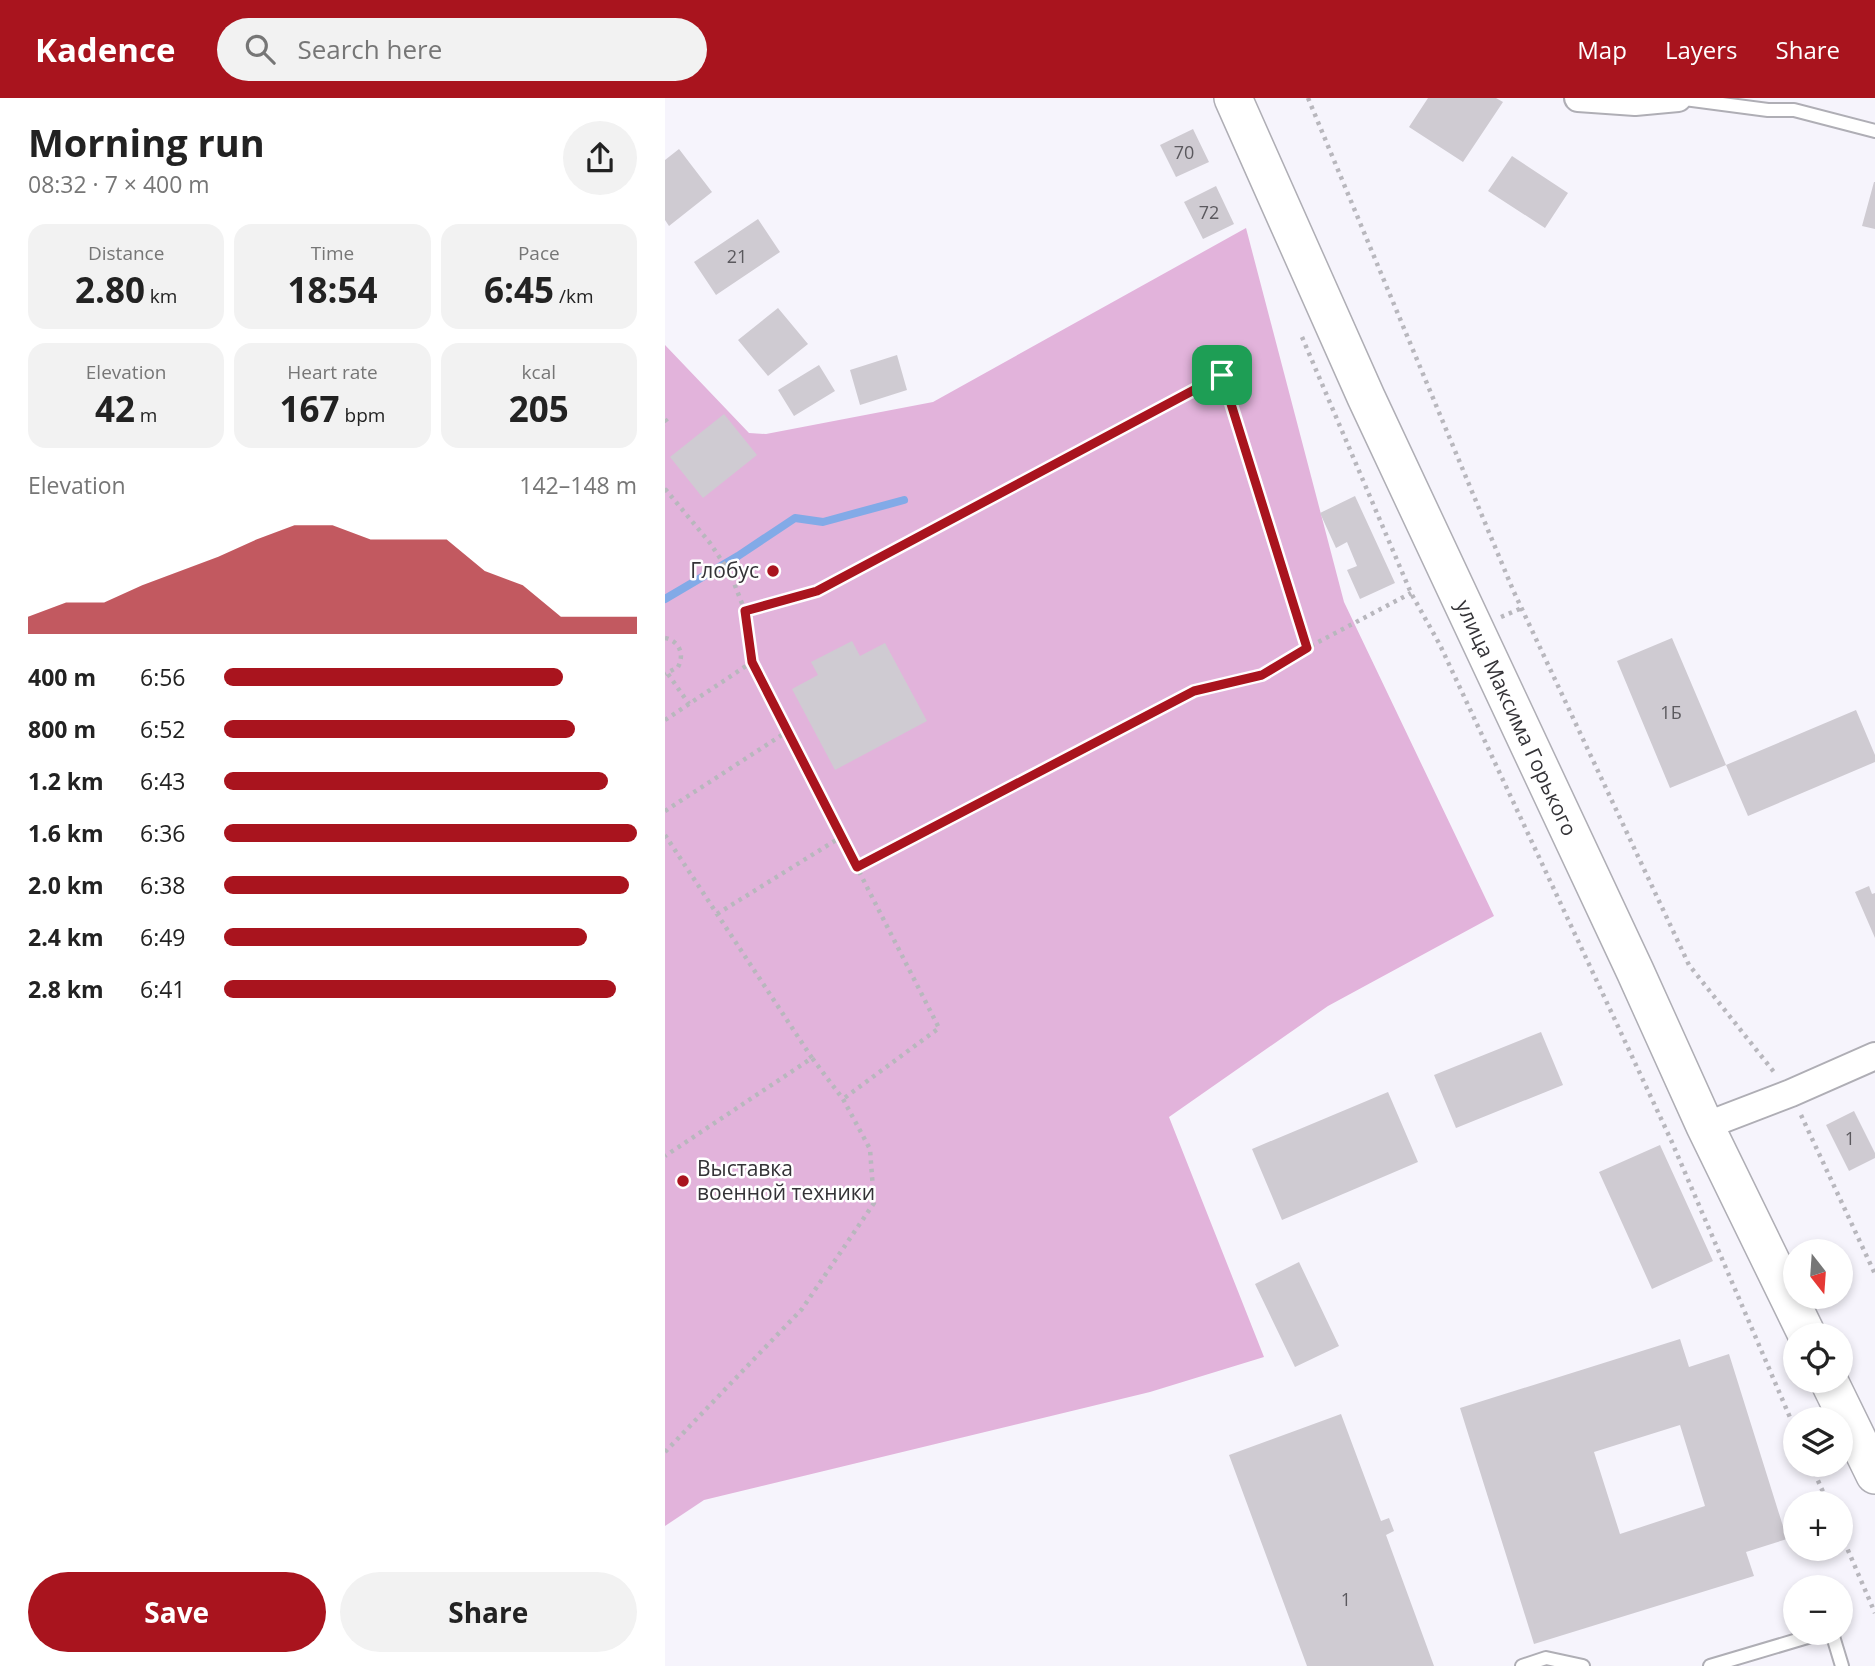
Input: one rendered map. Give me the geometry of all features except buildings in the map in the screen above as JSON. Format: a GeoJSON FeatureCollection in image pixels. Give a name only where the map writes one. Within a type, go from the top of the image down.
{"type":"FeatureCollection","features":[{"type":"Feature","properties":{"kind":"main road","name":"улица Максима Горького"},"geometry":{"type":"LineString","coordinates":[[1233,98],[1366,397],[1705,1126],[1801,1323]]}},
{"type":"Feature","properties":{"kind":"main road"},"geometry":{"type":"LineString","coordinates":[[1835,1393],[1875,1475]]}},
{"type":"Feature","properties":{"kind":"street"},"geometry":{"type":"LineString","coordinates":[[1578,98],[1635,102],[1677,98]]}},
{"type":"Feature","properties":{"kind":"street"},"geometry":{"type":"LineString","coordinates":[[1705,1126],[1791,1093],[1875,1056]]}},
{"type":"Feature","properties":{"kind":"lane"},"geometry":{"type":"LineString","coordinates":[[1677,98],[1766,104],[1875,131]]}},
{"type":"Feature","properties":{"kind":"lane"},"geometry":{"type":"LineString","coordinates":[[1710,1666],[1783,1644]]}},
{"type":"Feature","properties":{"kind":"lane"},"geometry":{"type":"LineString","coordinates":[[1836,1645],[1842,1666]]}},
{"type":"Feature","properties":{"kind":"lane"},"geometry":{"type":"LineString","coordinates":[[1522,1666],[1546,1658],[1583,1666]]}},
{"type":"Feature","properties":{"kind":"path"},"geometry":{"type":"LineString","coordinates":[[1308,98],[1513,590],[1689,965],[1791,1093],[1875,1274]]}},
{"type":"Feature","properties":{"kind":"path"},"geometry":{"type":"LineString","coordinates":[[1300,332],[1411,593],[1440,645],[1671,1140],[1786,1407]]}},
{"type":"Feature","properties":{"kind":"path"},"geometry":{"type":"LineString","coordinates":[[745,611],[817,591],[1222,375],[1307,648]]}},
{"type":"Feature","properties":{"kind":"path"},"geometry":{"type":"LineString","coordinates":[[665,419],[668,423],[665,425]]}},
{"type":"Feature","properties":{"kind":"path"},"geometry":{"type":"LineString","coordinates":[[665,490],[730,573],[745,611],[752,662],[939,1028],[843,1099]]}},
{"type":"Feature","properties":{"kind":"path"},"geometry":{"type":"LineString","coordinates":[[857,867],[1194,691],[1262,675],[1411,593]]}},
{"type":"Feature","properties":{"kind":"path"},"geometry":{"type":"LineString","coordinates":[[665,638],[678,645],[682,656],[678,667],[666,674],[689,704]]}},
{"type":"Feature","properties":{"kind":"path"},"geometry":{"type":"LineString","coordinates":[[665,720],[752,662]]}},
{"type":"Feature","properties":{"kind":"path"},"geometry":{"type":"LineString","coordinates":[[665,811],[787,731]]}},
{"type":"Feature","properties":{"kind":"path"},"geometry":{"type":"LineString","coordinates":[[665,835],[812,1058],[843,1099],[870,1149],[874,1203],[802,1309],[665,1452]]}},
{"type":"Feature","properties":{"kind":"path"},"geometry":{"type":"LineString","coordinates":[[717,914],[841,836]]}},
{"type":"Feature","properties":{"kind":"path"},"geometry":{"type":"LineString","coordinates":[[665,1155],[812,1058]]}},
{"type":"Feature","properties":{"kind":"path"},"geometry":{"type":"LineString","coordinates":[[1852,1561],[1875,1614]]}},
{"type":"Feature","properties":{"kind":"shaded area"},"geometry":{"type":"Polygon","coordinates":[[[1246,228],[1344,602],[1494,916],[1328,1006],[1169,1117],[1264,1357],[1150,1392],[704,1500],[665,1526],[665,345],[749,433],[766,434],[933,402],[1246,228]]]}},
{"type":"Feature","properties":{"kind":"waterway"},"geometry":{"type":"LineString","coordinates":[[665,599],[738,556],[795,518],[823,522],[904,500]]}},
{"type":"Feature","properties":{"kind":"place","name":"Глобус"},"geometry":{"type":"Point","coordinates":[773,571]}},
{"type":"Feature","properties":{"kind":"place","name":"Выставка военной техники"},"geometry":{"type":"Point","coordinates":[683,1181]}},
{"type":"Feature","properties":{"kind":"route"},"geometry":{"type":"LineString","coordinates":[[1222,375],[1307,648],[1262,675],[1194,691],[857,867],[752,662],[745,611],[817,591],[1222,375]]}}]}
